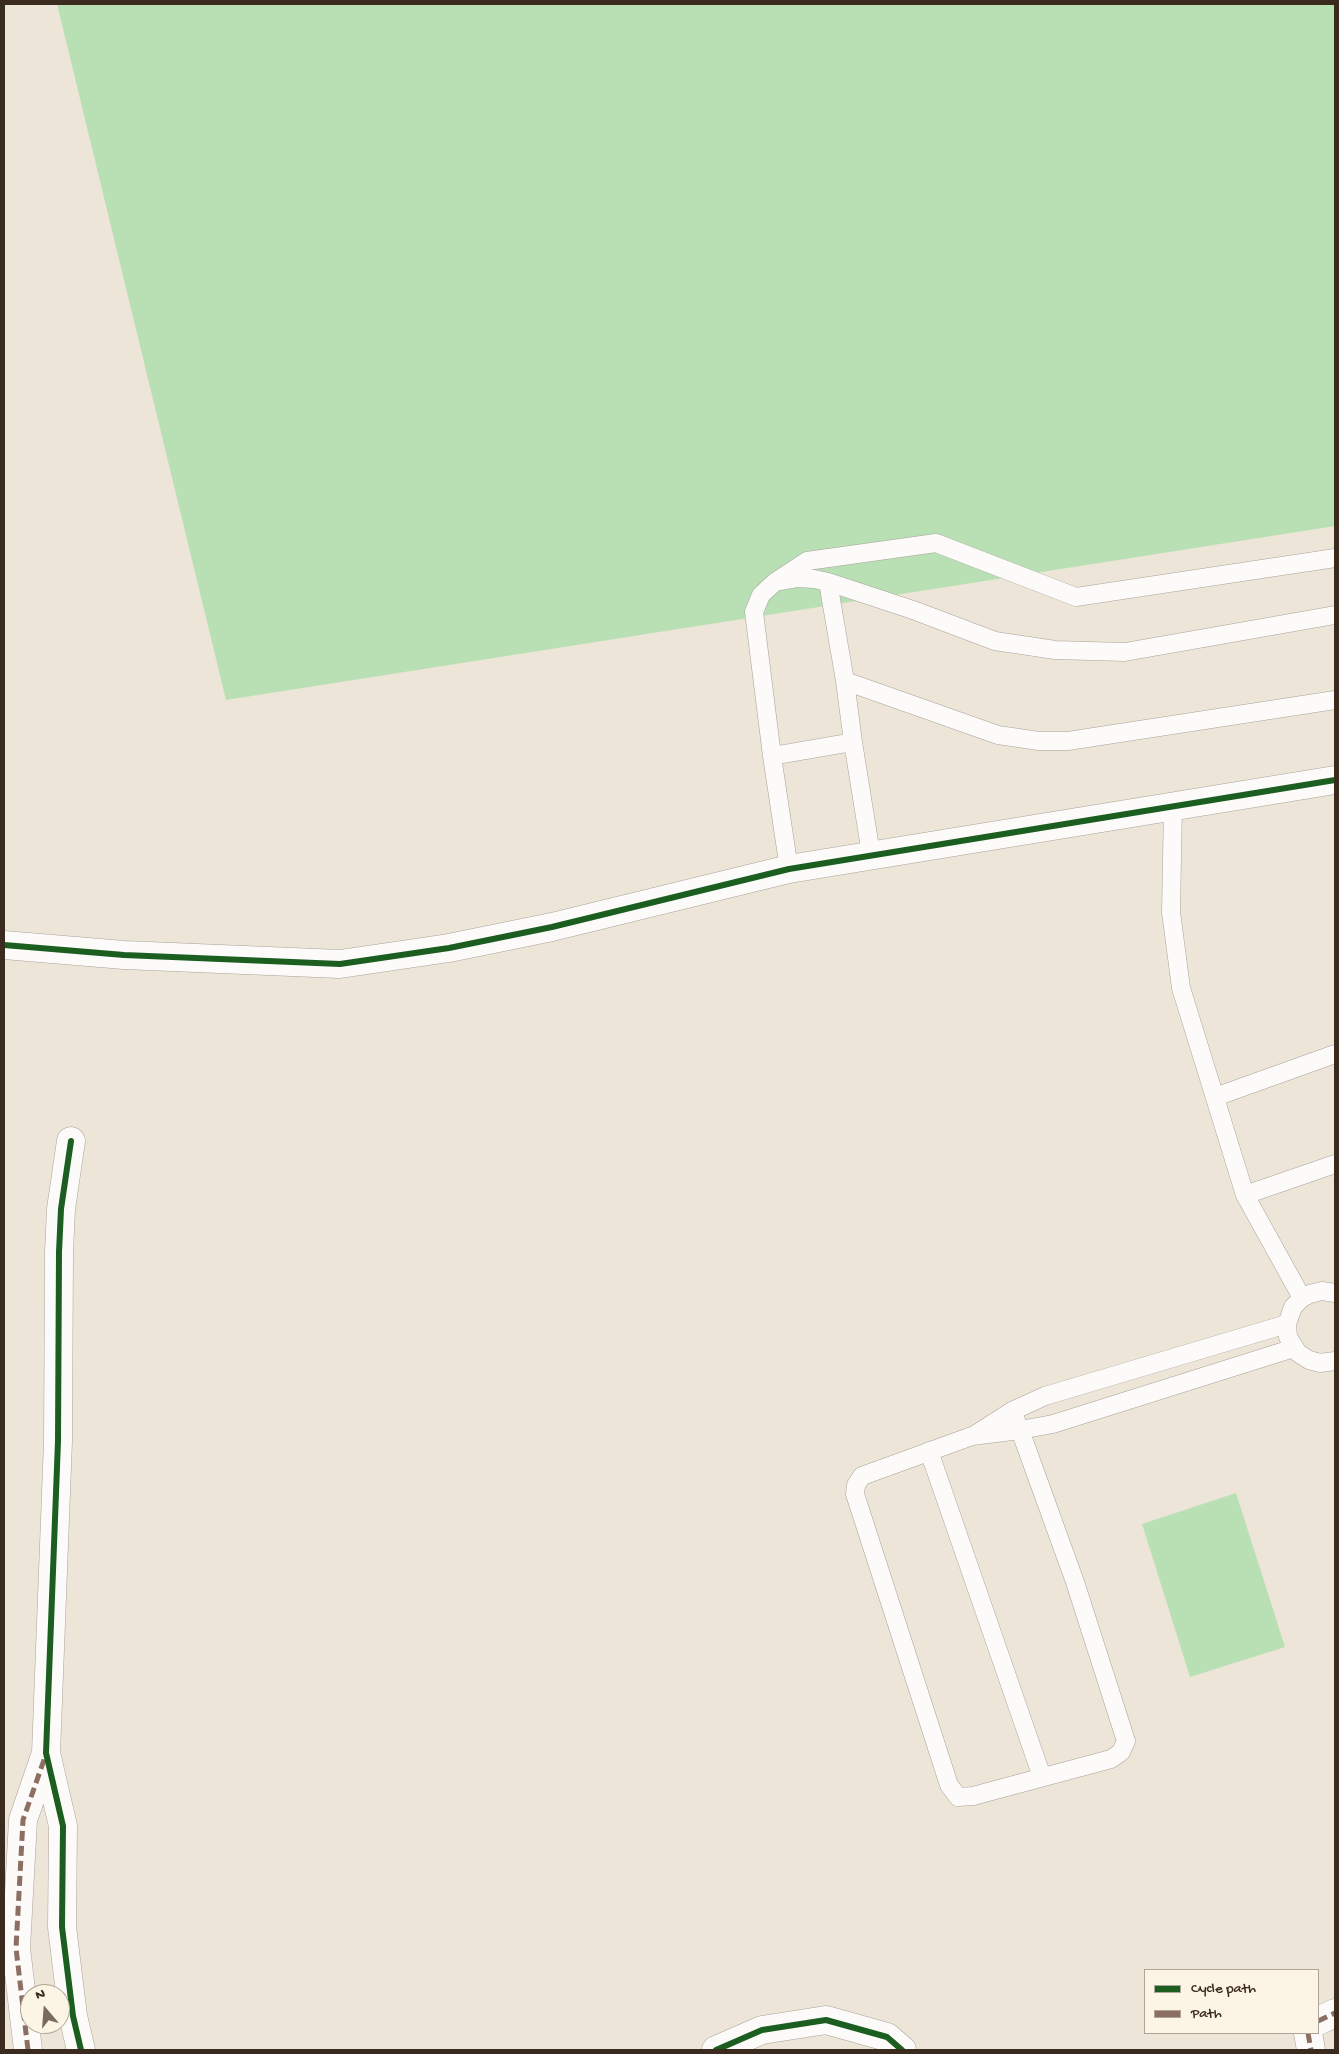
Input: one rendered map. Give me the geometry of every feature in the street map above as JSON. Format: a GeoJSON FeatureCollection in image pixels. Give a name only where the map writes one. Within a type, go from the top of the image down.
{"type":"FeatureCollection","features":[{"type":"Feature","properties":{"kind":"street"},"geometry":{"type":"LineString","coordinates":[[4,945],[124,954],[340,964],[449,948],[552,927],[789,869],[871,854],[1335,780]]}},
{"type":"Feature","properties":{"kind":"street"},"geometry":{"type":"LineString","coordinates":[[71,1141],[61,1209],[59,1252],[58,1441],[46,1753],[63,1826],[62,1927],[73,2016],[81,2050]]}},
{"type":"Feature","properties":{"kind":"street"},"geometry":{"type":"LineString","coordinates":[[28,2050],[16,1948],[23,1820],[46,1753]]}},
{"type":"Feature","properties":{"kind":"street"},"geometry":{"type":"LineString","coordinates":[[1319,2020],[1335,2013]]}},
{"type":"Feature","properties":{"kind":"street"},"geometry":{"type":"LineString","coordinates":[[716,2050],[762,2030],[826,2020],[887,2037],[902,2050]]}},
{"type":"Feature","properties":{"kind":"street"},"geometry":{"type":"LineString","coordinates":[[1308,2034],[1311,2050]]}},
{"type":"Feature","properties":{"kind":"lane"},"geometry":{"type":"LineString","coordinates":[[789,869],[772,756],[754,612],[761,595],[775,582],[807,561],[936,543],[1076,597],[1335,558]]}},
{"type":"Feature","properties":{"kind":"lane"},"geometry":{"type":"LineString","coordinates":[[775,582],[798,578],[814,578],[914,610],[995,641],[1056,650],[1125,652],[1335,615]]}},
{"type":"Feature","properties":{"kind":"lane"},"geometry":{"type":"LineString","coordinates":[[828,582],[871,854]]}},
{"type":"Feature","properties":{"kind":"lane"},"geometry":{"type":"LineString","coordinates":[[845,681],[998,735],[1039,742],[1068,741],[1335,700]]}},
{"type":"Feature","properties":{"kind":"lane"},"geometry":{"type":"LineString","coordinates":[[772,756],[853,742]]}},
{"type":"Feature","properties":{"kind":"lane"},"geometry":{"type":"LineString","coordinates":[[1173,806],[1171,912],[1181,988],[1245,1195],[1302,1298]]}},
{"type":"Feature","properties":{"kind":"lane"},"geometry":{"type":"LineString","coordinates":[[1215,1097],[1335,1054]]}},
{"type":"Feature","properties":{"kind":"lane"},"geometry":{"type":"LineString","coordinates":[[1245,1195],[1335,1164]]}},
{"type":"Feature","properties":{"kind":"lane"},"geometry":{"type":"LineString","coordinates":[[1335,1293],[1322,1291],[1302,1298],[1293,1307],[1287,1324],[1288,1337],[1294,1348],[1308,1360],[1320,1363],[1335,1361]]}},
{"type":"Feature","properties":{"kind":"lane"},"geometry":{"type":"LineString","coordinates":[[972,1436],[1012,1411],[1045,1396],[1287,1324]]}},
{"type":"Feature","properties":{"kind":"lane"},"geometry":{"type":"LineString","coordinates":[[1012,1411],[1020,1430],[1075,1582],[1126,1742],[1121,1752],[1112,1759],[973,1796],[958,1797],[948,1785],[855,1494],[856,1485],[862,1476],[972,1436],[1020,1430],[1053,1424],[1294,1348]]}},
{"type":"Feature","properties":{"kind":"lane"},"geometry":{"type":"LineString","coordinates":[[929,1451],[1042,1778]]}},
{"type":"Feature","properties":{"kind":"green space"},"geometry":{"type":"Polygon","coordinates":[[[57,4],[1335,4],[1335,526],[226,700],[57,4]]]}},
{"type":"Feature","properties":{"kind":"green space"},"geometry":{"type":"Polygon","coordinates":[[[1236,1493],[1285,1647],[1190,1677],[1142,1524],[1236,1493]]]}},
{"type":"Feature","properties":{"kind":"marked path"},"geometry":{"type":"LineString","coordinates":[[28,2050],[16,1948],[23,1820],[45,1757]]}},
{"type":"Feature","properties":{"kind":"marked path"},"geometry":{"type":"LineString","coordinates":[[1319,2021],[1335,2013]]}},
{"type":"Feature","properties":{"kind":"marked path"},"geometry":{"type":"LineString","coordinates":[[1308,2034],[1311,2050]]}},
{"type":"Feature","properties":{"kind":"cycle path"},"geometry":{"type":"LineString","coordinates":[[4,945],[124,955],[340,964],[449,948],[552,927],[789,869],[1335,780]]}},
{"type":"Feature","properties":{"kind":"cycle path"},"geometry":{"type":"LineString","coordinates":[[71,1141],[61,1209],[59,1252],[58,1441],[46,1753],[63,1826],[62,1927],[73,2016],[81,2050]]}},
{"type":"Feature","properties":{"kind":"cycle path"},"geometry":{"type":"LineString","coordinates":[[716,2050],[762,2030],[826,2020],[887,2037],[902,2050]]}}]}
